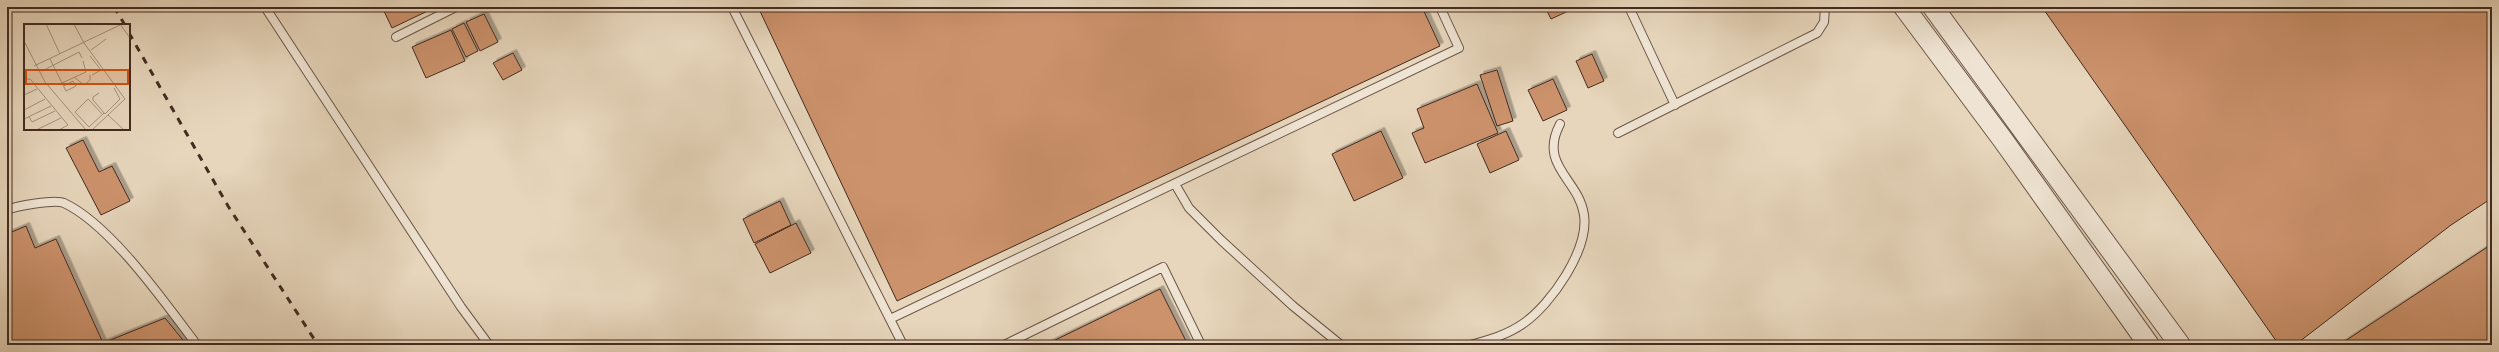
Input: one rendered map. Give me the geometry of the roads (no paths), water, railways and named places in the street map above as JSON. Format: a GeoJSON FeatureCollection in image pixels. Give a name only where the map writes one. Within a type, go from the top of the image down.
{"type":"FeatureCollection","features":[{"type":"Feature","properties":{"kind":"street"},"geometry":{"type":"LineString","coordinates":[[1904,7],[2002,140],[2149,345]]}},
{"type":"Feature","properties":{"kind":"street"},"geometry":{"type":"LineString","coordinates":[[1933,7],[2019,127],[2180,345]]}},
{"type":"Feature","properties":{"kind":"street"},"geometry":{"type":"LineString","coordinates":[[2002,140],[2019,127]]}},
{"type":"Feature","properties":{"kind":"lane"},"geometry":{"type":"LineString","coordinates":[[265,7],[461,307],[489,345]]}},
{"type":"Feature","properties":{"kind":"lane"},"geometry":{"type":"LineString","coordinates":[[396,37],[456,7]]}},
{"type":"Feature","properties":{"kind":"lane"},"geometry":{"type":"LineString","coordinates":[[732,7],[903,345]]}},
{"type":"Feature","properties":{"kind":"lane"},"geometry":{"type":"LineString","coordinates":[[890,320],[1459,48],[1440,7]]}},
{"type":"Feature","properties":{"kind":"lane"},"geometry":{"type":"LineString","coordinates":[[1629,7],[1675,104]]}},
{"type":"Feature","properties":{"kind":"lane"},"geometry":{"type":"LineString","coordinates":[[1618,133],[1817,33],[1824,22],[1826,7]]}},
{"type":"Feature","properties":{"kind":"lane"},"geometry":{"type":"LineString","coordinates":[[1470,345],[1500,337],[1534,316],[1543,307],[1579,251],[1585,225],[1582,205],[1559,168],[1553,150],[1554,136],[1560,124]]}},
{"type":"Feature","properties":{"kind":"lane"},"geometry":{"type":"LineString","coordinates":[[1175,184],[1189,208],[1221,240],[1293,306],[1341,345]]}},
{"type":"Feature","properties":{"kind":"lane"},"geometry":{"type":"LineString","coordinates":[[7,210],[15,206],[63,202],[101,228],[161,298],[197,345]]}},
{"type":"Feature","properties":{"kind":"lane"},"geometry":{"type":"LineString","coordinates":[[1004,345],[1163,267],[1201,345]]}},
{"type":"Feature","properties":{"kind":"railway"},"geometry":{"type":"LineString","coordinates":[[114,7],[124,24]]}},
{"type":"Feature","properties":{"kind":"railway"},"geometry":{"type":"LineString","coordinates":[[130,35],[228,206],[318,345]]}}]}
